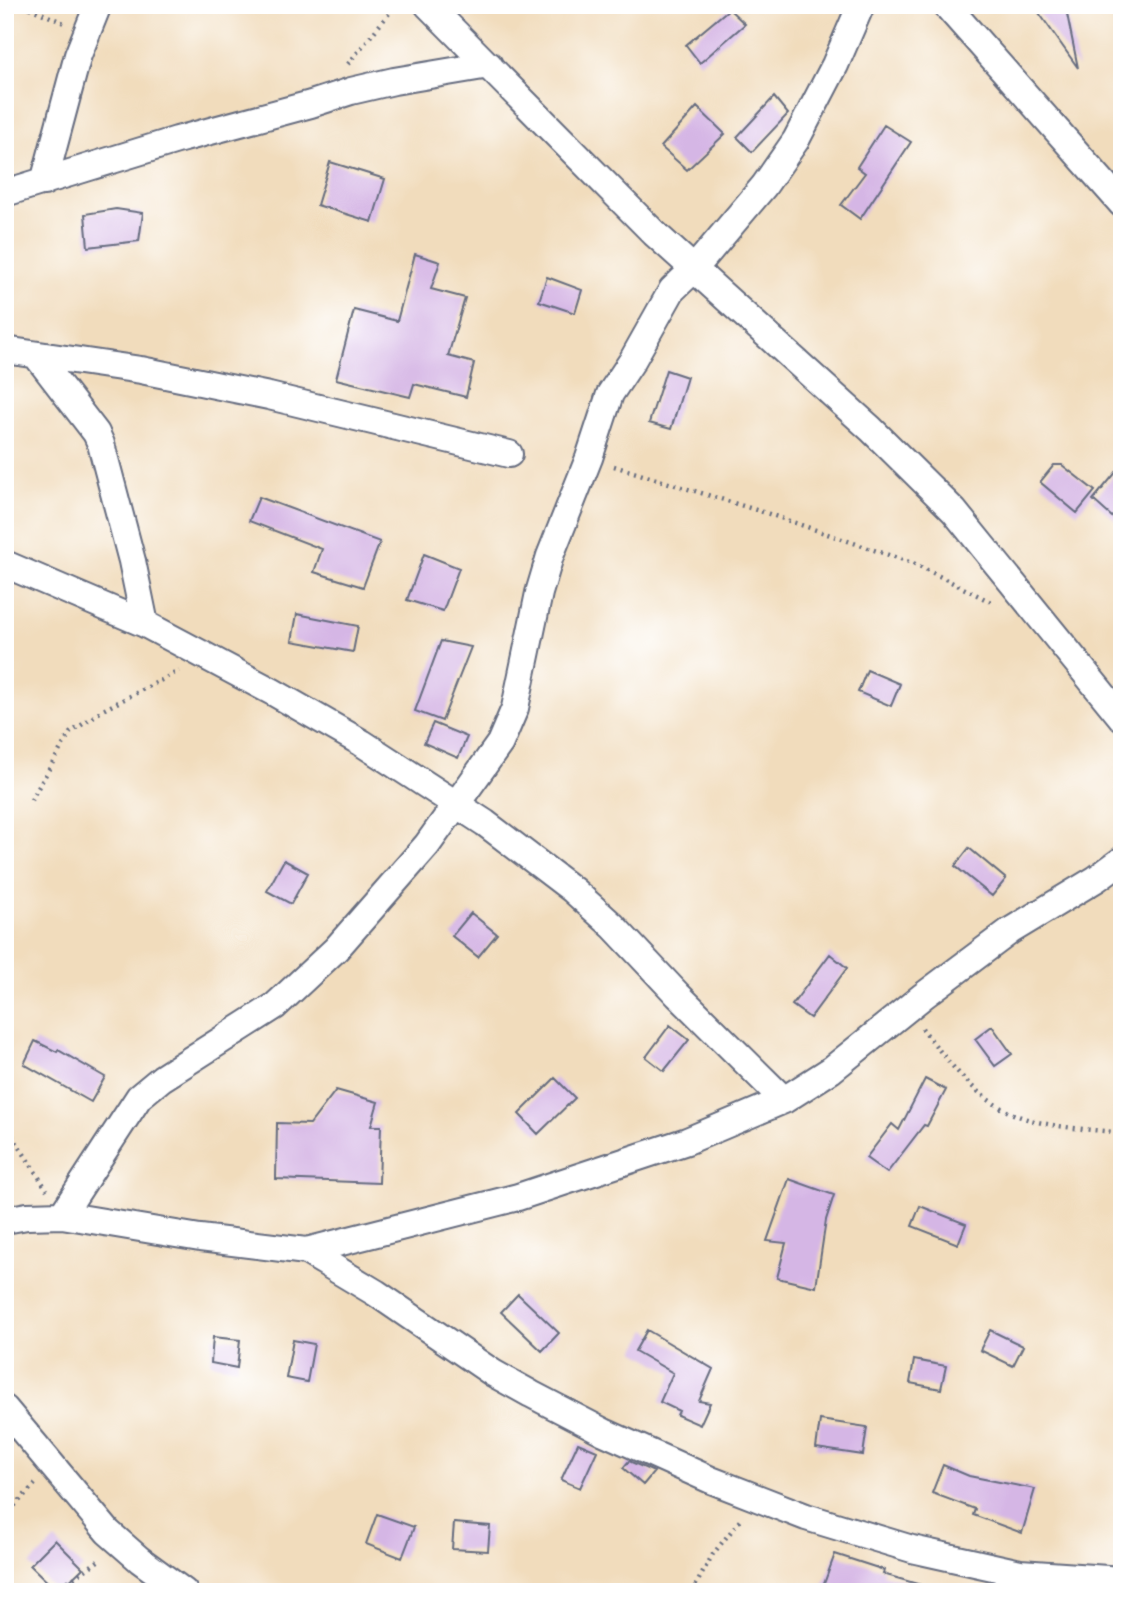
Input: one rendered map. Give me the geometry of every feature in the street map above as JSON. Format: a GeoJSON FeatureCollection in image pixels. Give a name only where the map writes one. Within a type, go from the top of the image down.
{"type":"FeatureCollection","features":[{"type":"Feature","properties":{"kind":"street"},"geometry":{"type":"LineString","coordinates":[[428,5],[611,192],[871,429],[954,511],[1122,718]]}},
{"type":"Feature","properties":{"kind":"street"},"geometry":{"type":"LineString","coordinates":[[62,1214],[139,1097],[162,1078],[275,1006],[336,949],[396,883],[458,805],[500,743],[513,717],[545,572],[589,458],[606,402],[632,361],[665,299],[764,186],[796,140],[835,65],[861,5]]}},
{"type":"Feature","properties":{"kind":"street"},"geometry":{"type":"LineString","coordinates":[[946,5],[1122,204]]}},
{"type":"Feature","properties":{"kind":"street"},"geometry":{"type":"LineString","coordinates":[[44,182],[78,55],[93,17]]}},
{"type":"Feature","properties":{"kind":"street"},"geometry":{"type":"LineString","coordinates":[[5,193],[177,140],[351,91],[489,65]]}},
{"type":"Feature","properties":{"kind":"street"},"geometry":{"type":"LineString","coordinates":[[5,350],[141,370],[270,397],[509,454]]}},
{"type":"Feature","properties":{"kind":"street"},"geometry":{"type":"LineString","coordinates":[[36,355],[102,444],[145,624]]}},
{"type":"Feature","properties":{"kind":"street"},"geometry":{"type":"LineString","coordinates":[[5,564],[145,624],[273,692],[362,743],[458,805],[573,890],[613,926],[677,995],[784,1100]]}},
{"type":"Feature","properties":{"kind":"street"},"geometry":{"type":"LineString","coordinates":[[5,1220],[62,1214],[200,1238],[306,1251],[518,1197],[687,1141],[784,1100],[831,1070],[906,1009],[1010,931],[1096,879],[1122,860]]}},
{"type":"Feature","properties":{"kind":"street"},"geometry":{"type":"LineString","coordinates":[[306,1251],[386,1300],[492,1373],[604,1432],[752,1496],[806,1517],[912,1549],[991,1568],[1052,1576],[1122,1580]]}},
{"type":"Feature","properties":{"kind":"street"},"geometry":{"type":"LineString","coordinates":[[5,1409],[100,1523],[123,1546],[184,1592]]}},
{"type":"Feature","properties":{"kind":"path"},"geometry":{"type":"LineString","coordinates":[[23,5],[74,27],[93,17]]}},
{"type":"Feature","properties":{"kind":"path"},"geometry":{"type":"LineString","coordinates":[[339,73],[396,5]]}},
{"type":"Feature","properties":{"kind":"path"},"geometry":{"type":"LineString","coordinates":[[589,458],[756,510],[915,564],[1002,608]]}},
{"type":"Feature","properties":{"kind":"path"},"geometry":{"type":"LineString","coordinates":[[31,800],[70,733],[103,710],[177,672],[213,661]]}},
{"type":"Feature","properties":{"kind":"path"},"geometry":{"type":"LineString","coordinates":[[906,1009],[956,1071],[975,1090],[1002,1108],[1020,1117],[1052,1124],[1122,1133]]}},
{"type":"Feature","properties":{"kind":"path"},"geometry":{"type":"LineString","coordinates":[[5,1124],[62,1214]]}},
{"type":"Feature","properties":{"kind":"path"},"geometry":{"type":"LineString","coordinates":[[5,1516],[51,1465]]}},
{"type":"Feature","properties":{"kind":"path"},"geometry":{"type":"LineString","coordinates":[[692,1592],[713,1554],[740,1521],[752,1496]]}},
{"type":"Feature","properties":{"kind":"path"},"geometry":{"type":"LineString","coordinates":[[34,1592],[71,1580],[123,1546]]}},
{"type":"Feature","properties":{"kind":"building"},"geometry":{"type":"Polygon","coordinates":[[[729,9],[745,24],[700,63],[686,45],[729,9]]]}},
{"type":"Feature","properties":{"kind":"building"},"geometry":{"type":"Polygon","coordinates":[[[1066,9],[1078,68],[1037,10],[1066,9]]]}},
{"type":"Feature","properties":{"kind":"building"},"geometry":{"type":"Polygon","coordinates":[[[774,97],[788,114],[752,152],[737,137],[774,97]]]}},
{"type":"Feature","properties":{"kind":"building"},"geometry":{"type":"Polygon","coordinates":[[[697,107],[725,134],[687,170],[661,147],[697,107]]]}},
{"type":"Feature","properties":{"kind":"building"},"geometry":{"type":"Polygon","coordinates":[[[884,125],[911,142],[860,219],[841,205],[865,173],[857,167],[884,125]]]}},
{"type":"Feature","properties":{"kind":"building"},"geometry":{"type":"Polygon","coordinates":[[[330,162],[385,179],[372,222],[317,205],[330,162]]]}},
{"type":"Feature","properties":{"kind":"building"},"geometry":{"type":"Polygon","coordinates":[[[116,209],[143,213],[139,241],[88,247],[85,214],[116,209]]]}},
{"type":"Feature","properties":{"kind":"building"},"geometry":{"type":"Polygon","coordinates":[[[415,254],[440,262],[431,289],[465,298],[448,356],[474,363],[466,397],[414,384],[410,397],[336,379],[354,310],[397,321],[415,254]]]}},
{"type":"Feature","properties":{"kind":"building"},"geometry":{"type":"Polygon","coordinates":[[[547,277],[582,290],[575,313],[539,301],[547,277]]]}},
{"type":"Feature","properties":{"kind":"building"},"geometry":{"type":"Polygon","coordinates":[[[666,370],[687,377],[671,429],[649,423],[666,370]]]}},
{"type":"Feature","properties":{"kind":"building"},"geometry":{"type":"Polygon","coordinates":[[[1054,465],[1062,465],[1095,491],[1077,513],[1040,482],[1054,465]]]}},
{"type":"Feature","properties":{"kind":"building"},"geometry":{"type":"Polygon","coordinates":[[[1122,465],[1122,526],[1093,500],[1122,465]]]}},
{"type":"Feature","properties":{"kind":"building"},"geometry":{"type":"Polygon","coordinates":[[[259,497],[380,542],[363,587],[314,572],[322,549],[249,521],[259,497]]]}},
{"type":"Feature","properties":{"kind":"building"},"geometry":{"type":"Polygon","coordinates":[[[424,554],[459,568],[443,611],[407,600],[424,554]]]}},
{"type":"Feature","properties":{"kind":"building"},"geometry":{"type":"Polygon","coordinates":[[[297,614],[358,626],[353,652],[292,641],[297,614]]]}},
{"type":"Feature","properties":{"kind":"building"},"geometry":{"type":"Polygon","coordinates":[[[441,641],[471,647],[442,721],[415,711],[441,641]]]}},
{"type":"Feature","properties":{"kind":"building"},"geometry":{"type":"Polygon","coordinates":[[[867,670],[900,684],[891,706],[858,692],[867,670]]]}},
{"type":"Feature","properties":{"kind":"building"},"geometry":{"type":"Polygon","coordinates":[[[433,723],[467,737],[458,758],[424,743],[433,723]]]}},
{"type":"Feature","properties":{"kind":"building"},"geometry":{"type":"Polygon","coordinates":[[[969,848],[1006,879],[992,896],[955,866],[969,848]]]}},
{"type":"Feature","properties":{"kind":"building"},"geometry":{"type":"Polygon","coordinates":[[[284,860],[308,873],[291,904],[267,891],[284,860]]]}},
{"type":"Feature","properties":{"kind":"building"},"geometry":{"type":"Polygon","coordinates":[[[471,913],[497,934],[478,957],[452,936],[471,913]]]}},
{"type":"Feature","properties":{"kind":"building"},"geometry":{"type":"Polygon","coordinates":[[[830,954],[847,968],[810,1018],[792,1005],[830,954]]]}},
{"type":"Feature","properties":{"kind":"building"},"geometry":{"type":"Polygon","coordinates":[[[670,1025],[689,1040],[664,1071],[646,1057],[670,1025]]]}},
{"type":"Feature","properties":{"kind":"building"},"geometry":{"type":"Polygon","coordinates":[[[992,1026],[1012,1054],[995,1066],[975,1039],[992,1026]]]}},
{"type":"Feature","properties":{"kind":"building"},"geometry":{"type":"Polygon","coordinates":[[[35,1041],[57,1052],[58,1050],[105,1077],[91,1102],[24,1064],[35,1041]]]}},
{"type":"Feature","properties":{"kind":"building"},"geometry":{"type":"Polygon","coordinates":[[[555,1078],[575,1098],[538,1134],[519,1114],[555,1078]]]}},
{"type":"Feature","properties":{"kind":"building"},"geometry":{"type":"Polygon","coordinates":[[[925,1079],[946,1090],[927,1126],[924,1125],[887,1173],[866,1158],[892,1124],[899,1130],[925,1079]]]}},
{"type":"Feature","properties":{"kind":"building"},"geometry":{"type":"Polygon","coordinates":[[[336,1090],[378,1102],[371,1126],[381,1126],[379,1183],[276,1179],[277,1123],[310,1124],[336,1090]]]}},
{"type":"Feature","properties":{"kind":"building"},"geometry":{"type":"Polygon","coordinates":[[[789,1179],[834,1195],[826,1220],[816,1287],[777,1278],[786,1243],[767,1241],[789,1179]]]}},
{"type":"Feature","properties":{"kind":"building"},"geometry":{"type":"Polygon","coordinates":[[[920,1206],[966,1224],[958,1244],[912,1226],[920,1206]]]}},
{"type":"Feature","properties":{"kind":"building"},"geometry":{"type":"Polygon","coordinates":[[[518,1294],[559,1333],[542,1351],[501,1312],[518,1294]]]}},
{"type":"Feature","properties":{"kind":"building"},"geometry":{"type":"Polygon","coordinates":[[[647,1330],[713,1369],[699,1401],[710,1403],[700,1425],[677,1415],[679,1411],[660,1402],[673,1373],[635,1351],[647,1330]]]}},
{"type":"Feature","properties":{"kind":"building"},"geometry":{"type":"Polygon","coordinates":[[[990,1330],[1023,1346],[1013,1366],[980,1350],[990,1330]]]}},
{"type":"Feature","properties":{"kind":"building"},"geometry":{"type":"Polygon","coordinates":[[[213,1337],[240,1340],[237,1368],[211,1363],[213,1337]]]}},
{"type":"Feature","properties":{"kind":"building"},"geometry":{"type":"Polygon","coordinates":[[[293,1340],[314,1344],[307,1382],[286,1378],[293,1340]]]}},
{"type":"Feature","properties":{"kind":"building"},"geometry":{"type":"Polygon","coordinates":[[[914,1360],[946,1366],[941,1389],[910,1383],[914,1360]]]}},
{"type":"Feature","properties":{"kind":"building"},"geometry":{"type":"Polygon","coordinates":[[[820,1420],[867,1427],[863,1455],[816,1448],[820,1420]]]}},
{"type":"Feature","properties":{"kind":"building"},"geometry":{"type":"Polygon","coordinates":[[[578,1443],[597,1451],[580,1488],[561,1480],[578,1443]]]}},
{"type":"Feature","properties":{"kind":"building"},"geometry":{"type":"Polygon","coordinates":[[[629,1461],[654,1472],[643,1485],[623,1468],[629,1461]]]}},
{"type":"Feature","properties":{"kind":"building"},"geometry":{"type":"Polygon","coordinates":[[[943,1465],[969,1476],[1035,1489],[1022,1533],[973,1515],[975,1509],[932,1493],[943,1465]]]}},
{"type":"Feature","properties":{"kind":"building"},"geometry":{"type":"Polygon","coordinates":[[[377,1514],[414,1527],[402,1558],[366,1544],[377,1514]]]}},
{"type":"Feature","properties":{"kind":"building"},"geometry":{"type":"Polygon","coordinates":[[[454,1523],[490,1526],[488,1551],[452,1549],[454,1523]]]}},
{"type":"Feature","properties":{"kind":"building"},"geometry":{"type":"Polygon","coordinates":[[[55,1540],[83,1568],[58,1592],[30,1565],[55,1540]]]}},
{"type":"Feature","properties":{"kind":"building"},"geometry":{"type":"Polygon","coordinates":[[[835,1554],[884,1570],[883,1574],[921,1585],[921,1592],[821,1592],[835,1554]]]}}]}
